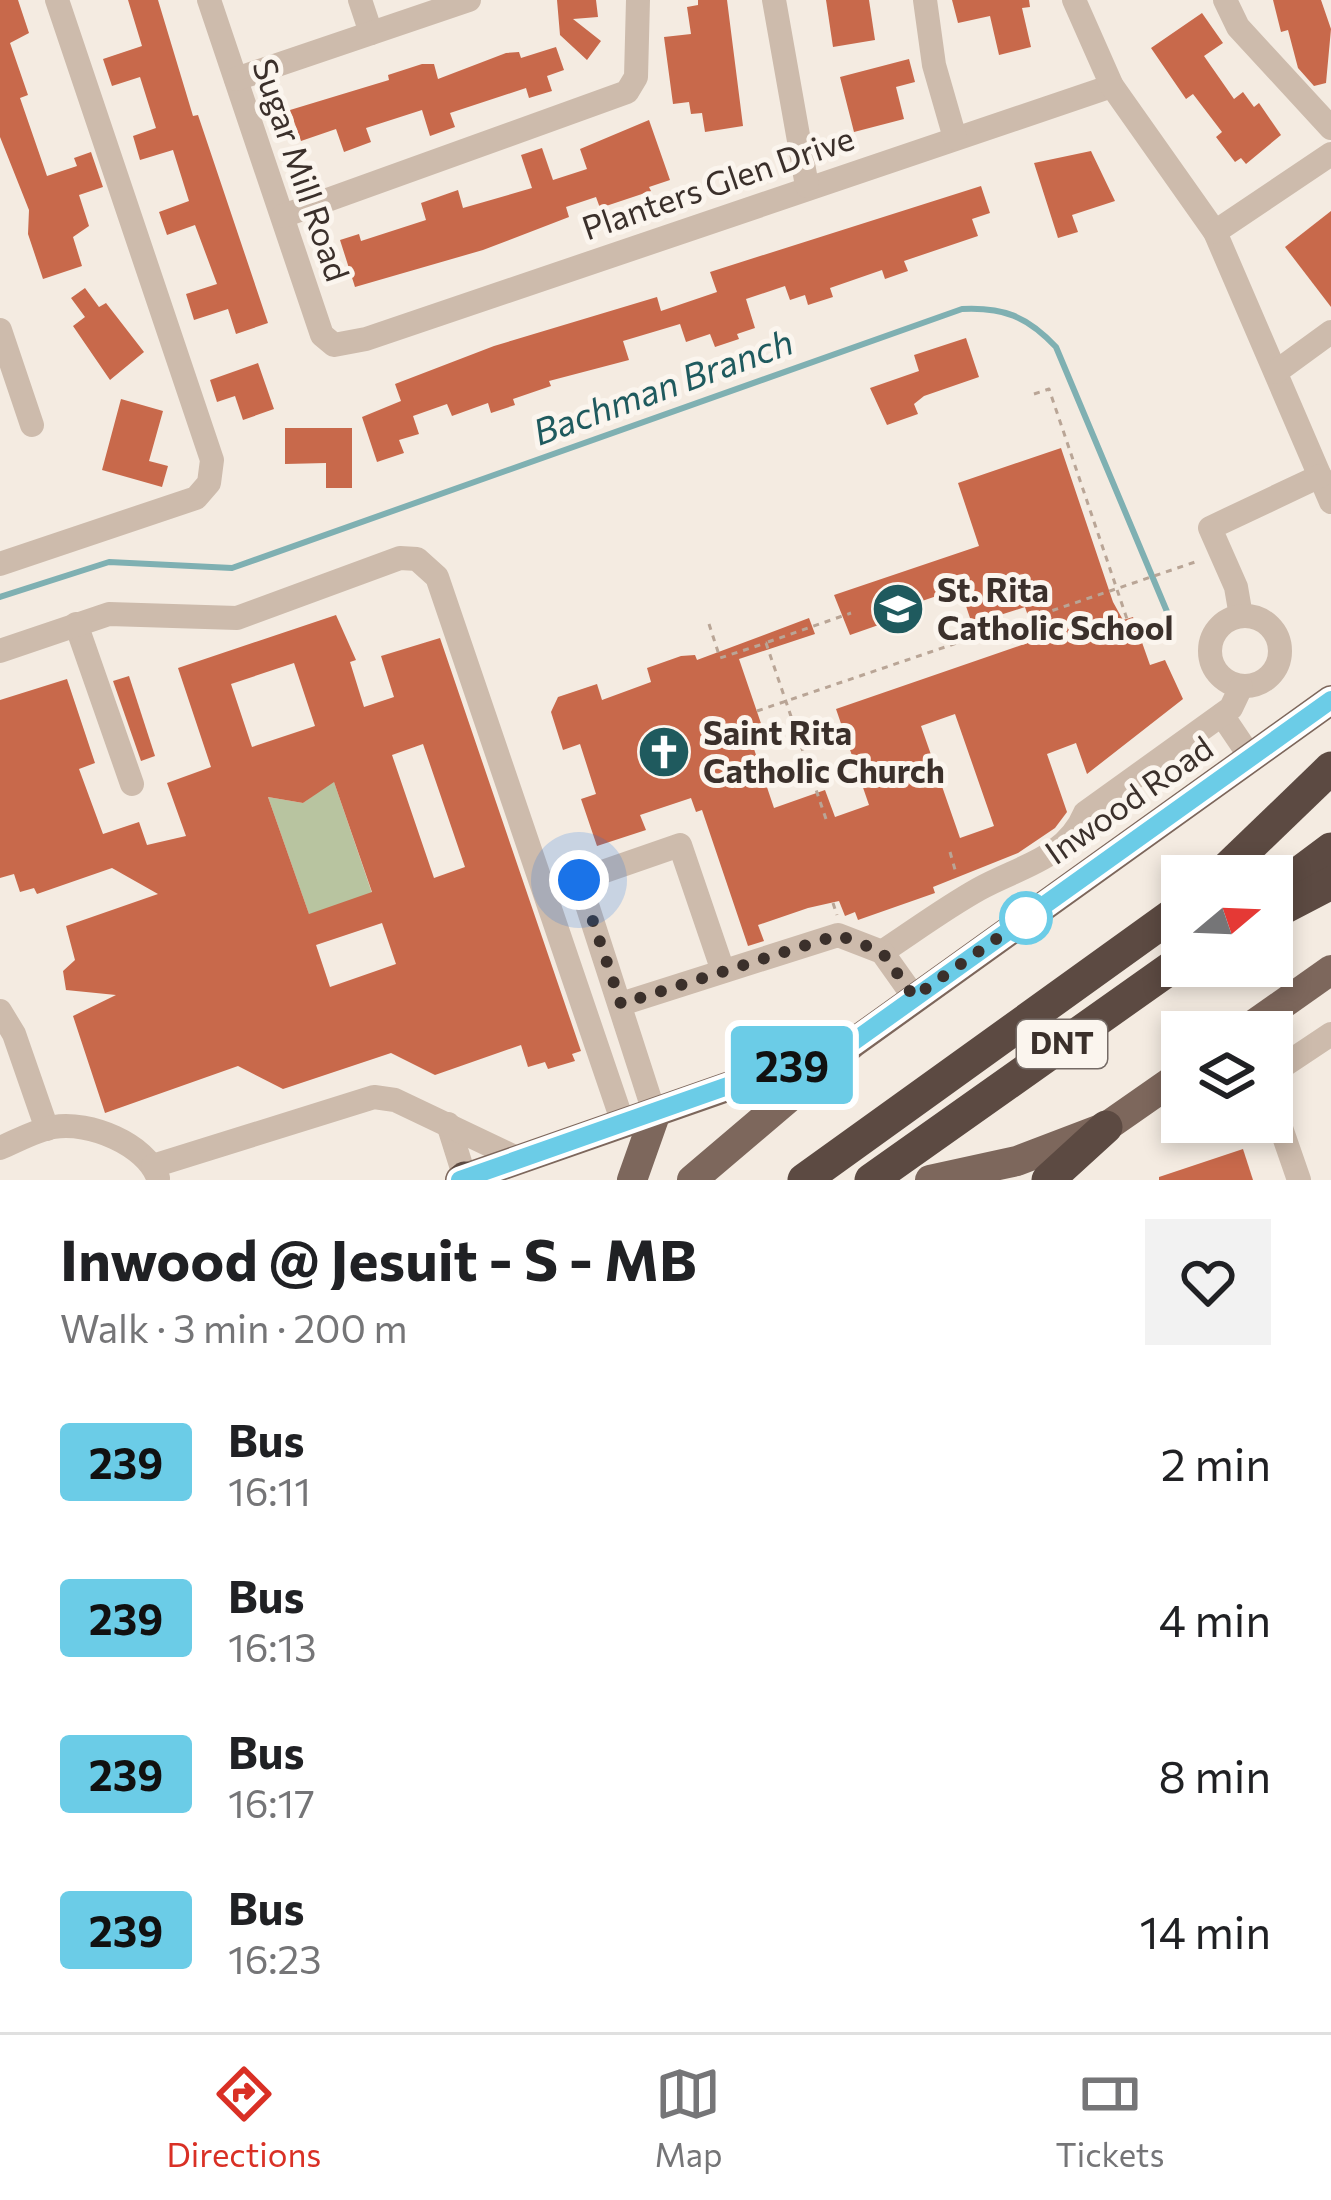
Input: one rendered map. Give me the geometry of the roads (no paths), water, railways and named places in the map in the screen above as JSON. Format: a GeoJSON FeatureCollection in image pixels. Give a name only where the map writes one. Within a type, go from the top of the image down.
{"type":"FeatureCollection","features":[{"type":"Feature","properties":{"kind":"highway"},"geometry":{"type":"LineString","coordinates":[[1243,855],[1331,768]]}},
{"type":"Feature","properties":{"kind":"highway"},"geometry":{"type":"LineString","coordinates":[[1252,855],[1331,800]]}},
{"type":"Feature","properties":{"kind":"highway"},"geometry":{"type":"LineString","coordinates":[[1293,877],[1331,849]]}},
{"type":"Feature","properties":{"kind":"highway"},"geometry":{"type":"LineString","coordinates":[[1293,903],[1331,883]]}},
{"type":"Feature","properties":{"kind":"highway","name":"DNT"},"geometry":{"type":"LineString","coordinates":[[805,1180],[1161,923]]}},
{"type":"Feature","properties":{"kind":"highway","name":"DNT"},"geometry":{"type":"LineString","coordinates":[[871,1180],[1161,975]]}},
{"type":"Feature","properties":{"kind":"highway"},"geometry":{"type":"LineString","coordinates":[[1048,1180],[1106,1127]]}},
{"type":"Feature","properties":{"kind":"main road","name":"Inwood Road"},"geometry":{"type":"LineString","coordinates":[[692,1180],[853,1042],[1331,700]]}},
{"type":"Feature","properties":{"kind":"main road"},"geometry":{"type":"LineString","coordinates":[[1273,1011],[1331,970]]}},
{"type":"Feature","properties":{"kind":"main road","name":"Inwood Road"},"geometry":{"type":"LineString","coordinates":[[464,1179],[853,1042]]}},
{"type":"Feature","properties":{"kind":"main road"},"geometry":{"type":"LineString","coordinates":[[930,1180],[1017,1161],[1106,1127],[1161,1089]]}},
{"type":"Feature","properties":{"kind":"main road"},"geometry":{"type":"LineString","coordinates":[[632,1180],[656,1114]]}},
{"type":"Feature","properties":{"kind":"main road"},"geometry":{"type":"LineString","coordinates":[[737,1180],[738,1157],[755,1127]]}},
{"type":"Feature","properties":{"kind":"street"},"geometry":{"type":"LineString","coordinates":[[0,564],[196,498],[209,483],[212,460],[57,0]]}},
{"type":"Feature","properties":{"kind":"street","name":"Sugar Mill Road"},"geometry":{"type":"LineString","coordinates":[[209,0],[322,334],[334,345],[346,345]]}},
{"type":"Feature","properties":{"kind":"street"},"geometry":{"type":"LineString","coordinates":[[360,0],[371,33]]}},
{"type":"Feature","properties":{"kind":"street"},"geometry":{"type":"LineString","coordinates":[[236,79],[469,0]]}},
{"type":"Feature","properties":{"kind":"street"},"geometry":{"type":"LineString","coordinates":[[283,216],[627,92],[636,77],[638,0]]}},
{"type":"Feature","properties":{"kind":"street"},"geometry":{"type":"LineString","coordinates":[[774,0],[807,186]]}},
{"type":"Feature","properties":{"kind":"street"},"geometry":{"type":"LineString","coordinates":[[925,0],[934,64],[955,138]]}},
{"type":"Feature","properties":{"kind":"street"},"geometry":{"type":"LineString","coordinates":[[1074,0],[1112,86],[1215,232],[1331,502]]}},
{"type":"Feature","properties":{"kind":"street"},"geometry":{"type":"LineString","coordinates":[[1225,0],[1238,28],[1331,128]]}},
{"type":"Feature","properties":{"kind":"street","name":"Planters Glen Drive"},"geometry":{"type":"LineString","coordinates":[[346,345],[1112,86]]}},
{"type":"Feature","properties":{"kind":"street"},"geometry":{"type":"LineString","coordinates":[[1215,232],[1331,154]]}},
{"type":"Feature","properties":{"kind":"street"},"geometry":{"type":"LineString","coordinates":[[0,331],[32,425]]}},
{"type":"Feature","properties":{"kind":"street"},"geometry":{"type":"LineString","coordinates":[[1276,372],[1331,332]]}},
{"type":"Feature","properties":{"kind":"street"},"geometry":{"type":"LineString","coordinates":[[1240,616],[1236,586],[1210,529],[1320,476]]}},
{"type":"Feature","properties":{"kind":"street"},"geometry":{"type":"LineString","coordinates":[[0,651],[124,613],[237,618],[400,558],[425,563],[437,577],[623,1126]]}},
{"type":"Feature","properties":{"kind":"street"},"geometry":{"type":"LineString","coordinates":[[1240,616],[1271,628],[1280,649],[1279,661],[1264,681],[1241,687],[1220,676],[1210,655],[1214,634],[1240,616]]}},
{"type":"Feature","properties":{"kind":"street"},"geometry":{"type":"LineString","coordinates":[[76,624],[131,784]]}},
{"type":"Feature","properties":{"kind":"street"},"geometry":{"type":"LineString","coordinates":[[882,952],[984,886],[1040,862],[1078,830],[1085,813],[1222,715],[1237,701],[1241,687]]}},
{"type":"Feature","properties":{"kind":"street"},"geometry":{"type":"LineString","coordinates":[[1222,715],[1251,758]]}},
{"type":"Feature","properties":{"kind":"street"},"geometry":{"type":"LineString","coordinates":[[1078,830],[1104,863]]}},
{"type":"Feature","properties":{"kind":"street"},"geometry":{"type":"LineString","coordinates":[[656,1114],[579,880],[680,845],[723,971]]}},
{"type":"Feature","properties":{"kind":"street"},"geometry":{"type":"LineString","coordinates":[[621,1004],[838,935],[882,952],[914,997]]}},
{"type":"Feature","properties":{"kind":"street"},"geometry":{"type":"LineString","coordinates":[[0,1011],[14,1034],[47,1129]]}},
{"type":"Feature","properties":{"kind":"street"},"geometry":{"type":"LineString","coordinates":[[1293,1058],[1331,1034]]}},
{"type":"Feature","properties":{"kind":"street"},"geometry":{"type":"LineString","coordinates":[[0,1148],[47,1129],[70,1126],[148,1154],[156,1173],[374,1097],[448,1124],[521,1160]]}},
{"type":"Feature","properties":{"kind":"street"},"geometry":{"type":"LineString","coordinates":[[448,1124],[464,1179]]}},
{"type":"Feature","properties":{"kind":"street"},"geometry":{"type":"LineString","coordinates":[[1286,1143],[1299,1180]]}},
{"type":"Feature","properties":{"kind":"waterway","name":"Bachman Branch"},"geometry":{"type":"LineString","coordinates":[[0,597],[109,562],[232,568],[962,309],[977,309],[1024,321],[1056,347],[1168,614]]}},
{"type":"Feature","properties":{"kind":"place","name":"St. Rita Catholic School"},"geometry":{"type":"Point","coordinates":[898,609]}},
{"type":"Feature","properties":{"kind":"place","name":"Saint Rita Catholic Church"},"geometry":{"type":"Point","coordinates":[664,752]}}]}
